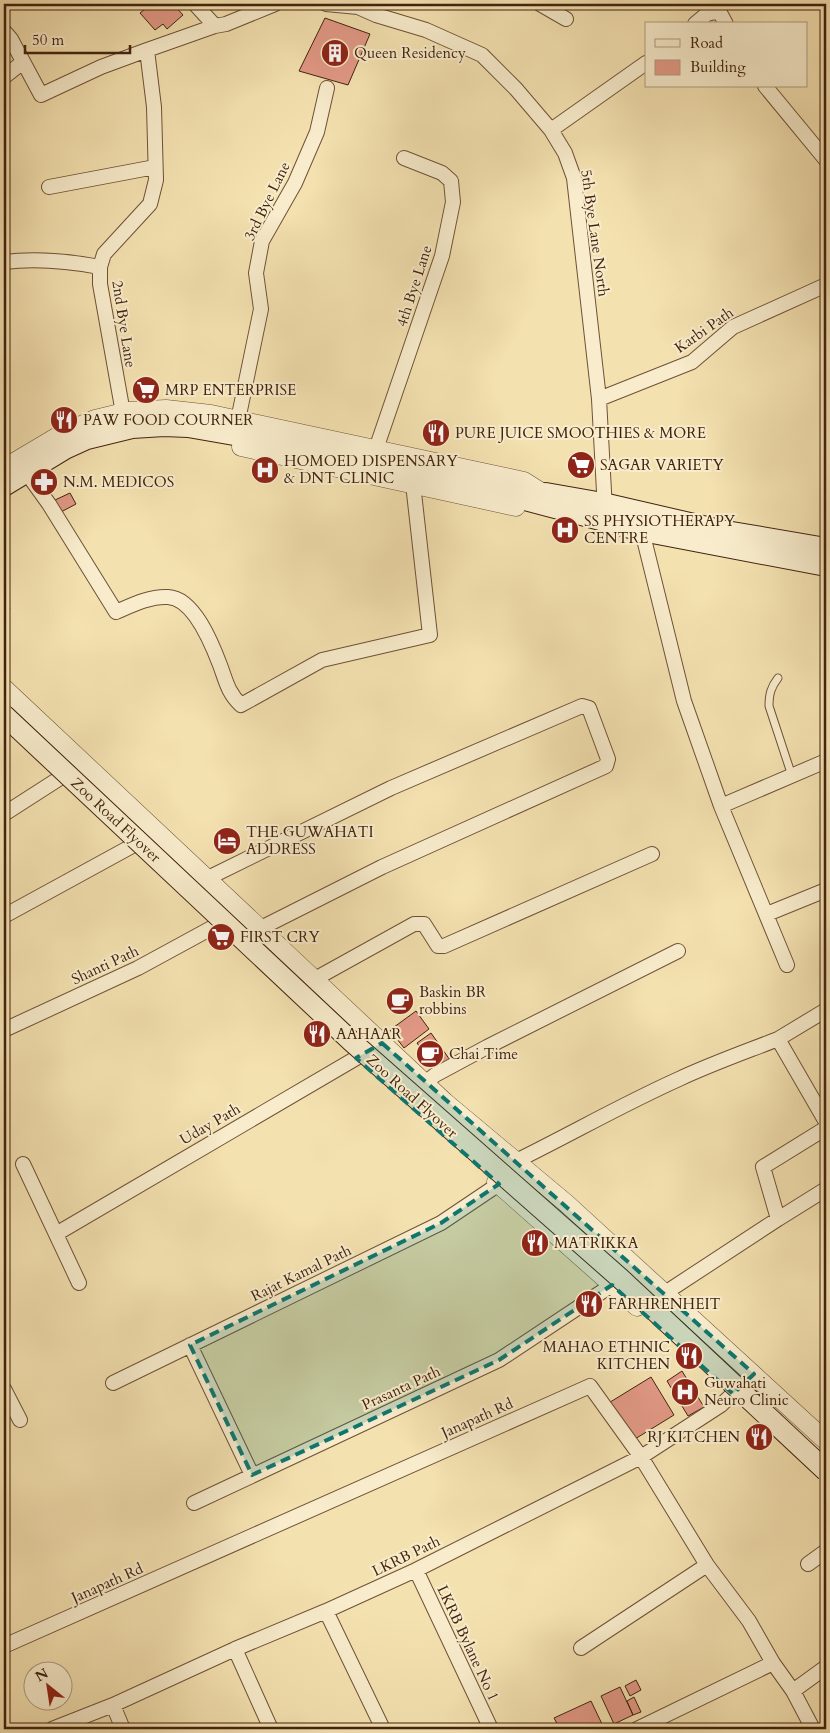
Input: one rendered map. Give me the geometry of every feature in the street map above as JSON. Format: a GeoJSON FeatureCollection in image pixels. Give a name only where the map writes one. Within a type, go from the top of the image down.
{"type":"FeatureCollection","features":[{"type":"Feature","properties":{"kind":"main road"},"geometry":{"type":"LineString","coordinates":[[4,477],[58,445],[88,432],[128,421],[166,418],[194,420],[236,427],[372,455],[507,491]]}},
{"type":"Feature","properties":{"kind":"main road"},"geometry":{"type":"LineString","coordinates":[[4,486],[87,439],[132,428],[188,427],[605,512],[826,548]]}},
{"type":"Feature","properties":{"kind":"main road"},"geometry":{"type":"LineString","coordinates":[[605,512],[642,531],[826,566]]}},
{"type":"Feature","properties":{"kind":"main road","name":"Zoo Road Flyover"},"geometry":{"type":"LineString","coordinates":[[4,701],[236,919],[421,1089],[658,1297],[826,1453]]}},
{"type":"Feature","properties":{"kind":"main road","name":"Zoo Road Flyover"},"geometry":{"type":"LineString","coordinates":[[4,715],[351,1041],[621,1279],[826,1471]]}},
{"type":"Feature","properties":{"kind":"street"},"geometry":{"type":"LineString","coordinates":[[195,4],[215,26]]}},
{"type":"Feature","properties":{"kind":"street"},"geometry":{"type":"LineString","coordinates":[[4,31],[11,39],[40,95],[100,67],[215,26],[226,24],[275,4]]}},
{"type":"Feature","properties":{"kind":"street","name":"5th Bye Lane North"},"geometry":{"type":"LineString","coordinates":[[326,4],[358,7],[376,15],[426,30],[482,55],[516,89],[551,130],[565,153],[574,178],[599,399],[605,512]]}},
{"type":"Feature","properties":{"kind":"street"},"geometry":{"type":"LineString","coordinates":[[540,4],[566,19]]}},
{"type":"Feature","properties":{"kind":"street"},"geometry":{"type":"LineString","coordinates":[[697,22],[707,14],[722,8],[726,22]]}},
{"type":"Feature","properties":{"kind":"street","name":"2nd Bye Lane"},"geometry":{"type":"LineString","coordinates":[[123,413],[100,284],[100,267],[104,254],[150,204],[156,180],[154,107],[147,50]]}},
{"type":"Feature","properties":{"kind":"street"},"geometry":{"type":"LineString","coordinates":[[4,77],[23,62]]}},
{"type":"Feature","properties":{"kind":"street"},"geometry":{"type":"LineString","coordinates":[[551,130],[645,64]]}},
{"type":"Feature","properties":{"kind":"street","name":"3rd Bye Lane"},"geometry":{"type":"LineString","coordinates":[[238,420],[261,309],[256,273],[262,241],[295,183],[317,132],[327,88]]}},
{"type":"Feature","properties":{"kind":"street"},"geometry":{"type":"LineString","coordinates":[[767,88],[826,160]]}},
{"type":"Feature","properties":{"kind":"street","name":"4th Bye Lane"},"geometry":{"type":"LineString","coordinates":[[376,449],[442,256],[453,202],[452,181],[442,172],[404,158]]}},
{"type":"Feature","properties":{"kind":"street"},"geometry":{"type":"LineString","coordinates":[[49,187],[155,167]]}},
{"type":"Feature","properties":{"kind":"street"},"geometry":{"type":"LineString","coordinates":[[4,262],[20,260],[71,261],[100,267]]}},
{"type":"Feature","properties":{"kind":"street","name":"Karbi Path"},"geometry":{"type":"LineString","coordinates":[[599,399],[692,362],[733,327],[826,284]]}},
{"type":"Feature","properties":{"kind":"street"},"geometry":{"type":"LineString","coordinates":[[4,468],[63,433],[95,419],[123,413],[166,409],[211,414],[524,481],[543,499],[520,508],[189,436],[147,434],[116,440],[74,454],[4,495]]}},
{"type":"Feature","properties":{"kind":"street"},"geometry":{"type":"LineString","coordinates":[[31,479],[116,612],[146,600],[169,596],[186,604],[210,637],[232,697],[241,705],[322,660],[430,635],[412,484]]}},
{"type":"Feature","properties":{"kind":"street"},"geometry":{"type":"LineString","coordinates":[[642,531],[684,700],[721,806],[787,965]]}},
{"type":"Feature","properties":{"kind":"street"},"geometry":{"type":"LineString","coordinates":[[4,688],[425,1084],[566,1203],[826,1441]]}},
{"type":"Feature","properties":{"kind":"street"},"geometry":{"type":"LineString","coordinates":[[206,879],[391,788],[582,706],[589,708],[608,759],[606,766],[382,867],[259,928]]}},
{"type":"Feature","properties":{"kind":"street"},"geometry":{"type":"LineString","coordinates":[[4,725],[356,1058],[733,1394],[826,1482]]}},
{"type":"Feature","properties":{"kind":"street"},"geometry":{"type":"LineString","coordinates":[[721,806],[826,761]]}},
{"type":"Feature","properties":{"kind":"street"},"geometry":{"type":"LineString","coordinates":[[4,814],[60,778]]}},
{"type":"Feature","properties":{"kind":"street"},"geometry":{"type":"LineString","coordinates":[[4,916],[132,846]]}},
{"type":"Feature","properties":{"kind":"street"},"geometry":{"type":"LineString","coordinates":[[313,980],[414,924],[424,924],[438,946],[444,946],[652,854]]}},
{"type":"Feature","properties":{"kind":"street"},"geometry":{"type":"LineString","coordinates":[[767,914],[826,890]]}},
{"type":"Feature","properties":{"kind":"street","name":"Shanti Path"},"geometry":{"type":"LineString","coordinates":[[4,1030],[138,968],[217,925]]}},
{"type":"Feature","properties":{"kind":"street"},"geometry":{"type":"LineString","coordinates":[[425,1084],[435,1075],[487,1047],[678,951]]}},
{"type":"Feature","properties":{"kind":"street"},"geometry":{"type":"LineString","coordinates":[[516,1161],[680,1078],[778,1039],[826,1010]]}},
{"type":"Feature","properties":{"kind":"street"},"geometry":{"type":"LineString","coordinates":[[778,1039],[826,1122]]}},
{"type":"Feature","properties":{"kind":"street","name":"Uday Path"},"geometry":{"type":"LineString","coordinates":[[56,1234],[382,1044]]}},
{"type":"Feature","properties":{"kind":"street"},"geometry":{"type":"LineString","coordinates":[[778,1219],[763,1167],[826,1128]]}},
{"type":"Feature","properties":{"kind":"street"},"geometry":{"type":"LineString","coordinates":[[23,1164],[79,1283]]}},
{"type":"Feature","properties":{"kind":"street","name":"Rajat Kamal Path"},"geometry":{"type":"LineString","coordinates":[[113,1383],[441,1222],[499,1184]]}},
{"type":"Feature","properties":{"kind":"street"},"geometry":{"type":"LineString","coordinates":[[665,1293],[826,1188]]}},
{"type":"Feature","properties":{"kind":"street","name":"Prasanta Path"},"geometry":{"type":"LineString","coordinates":[[194,1503],[499,1360],[612,1285]]}},
{"type":"Feature","properties":{"kind":"street"},"geometry":{"type":"LineString","coordinates":[[190,1345],[252,1475]]}},
{"type":"Feature","properties":{"kind":"street","name":"LKRB Path"},"geometry":{"type":"LineString","coordinates":[[52,1729],[113,1705],[235,1649],[326,1611],[416,1570],[641,1457],[721,1404],[754,1374]]}},
{"type":"Feature","properties":{"kind":"street","name":"Janapath Rd"},"geometry":{"type":"LineString","coordinates":[[4,1646],[590,1386],[641,1457],[707,1565],[749,1621],[773,1663],[793,1691],[813,1729]]}},
{"type":"Feature","properties":{"kind":"street"},"geometry":{"type":"LineString","coordinates":[[4,1389],[20,1420]]}},
{"type":"Feature","properties":{"kind":"street"},"geometry":{"type":"LineString","coordinates":[[808,1564],[826,1551]]}},
{"type":"Feature","properties":{"kind":"street"},"geometry":{"type":"LineString","coordinates":[[580,1648],[707,1565]]}},
{"type":"Feature","properties":{"kind":"street","name":"LKRB Bylane No 1"},"geometry":{"type":"LineString","coordinates":[[416,1570],[490,1729]]}},
{"type":"Feature","properties":{"kind":"street"},"geometry":{"type":"LineString","coordinates":[[326,1611],[383,1729]]}},
{"type":"Feature","properties":{"kind":"street"},"geometry":{"type":"LineString","coordinates":[[235,1649],[271,1729]]}},
{"type":"Feature","properties":{"kind":"street"},"geometry":{"type":"LineString","coordinates":[[637,1729],[773,1663]]}},
{"type":"Feature","properties":{"kind":"street"},"geometry":{"type":"LineString","coordinates":[[793,1691],[826,1667]]}},
{"type":"Feature","properties":{"kind":"street"},"geometry":{"type":"LineString","coordinates":[[113,1705],[123,1729]]}},
{"type":"Feature","properties":{"kind":"lane"},"geometry":{"type":"LineString","coordinates":[[778,678],[772,685],[769,694],[769,706],[792,776]]}},
{"type":"Feature","properties":{"kind":"highlighted area"},"geometry":{"type":"Polygon","coordinates":[[[382,1043],[754,1374],[733,1394],[612,1285],[499,1360],[252,1475],[190,1345],[441,1223],[499,1184],[356,1058],[382,1043]]]}},
{"type":"Feature","properties":{"kind":"building"},"geometry":{"type":"Polygon","coordinates":[[[151,4],[173,4],[183,15],[167,29],[163,24],[155,30],[140,13],[151,4]]]}},
{"type":"Feature","properties":{"kind":"building","name":"Queen Residency"},"geometry":{"type":"Polygon","coordinates":[[[325,18],[370,34],[348,85],[299,71],[325,18]]]}},
{"type":"Feature","properties":{"kind":"building"},"geometry":{"type":"Polygon","coordinates":[[[70,493],[76,504],[61,512],[55,500],[70,493]]]}},
{"type":"Feature","properties":{"kind":"building"},"geometry":{"type":"Polygon","coordinates":[[[4,598],[10,609],[4,612],[4,598]]]}},
{"type":"Feature","properties":{"kind":"building"},"geometry":{"type":"Polygon","coordinates":[[[416,1011],[429,1029],[404,1048],[390,1030],[416,1011]]]}},
{"type":"Feature","properties":{"kind":"building"},"geometry":{"type":"Polygon","coordinates":[[[431,1033],[450,1060],[435,1070],[417,1043],[431,1033]]]}},
{"type":"Feature","properties":{"kind":"building"},"geometry":{"type":"Polygon","coordinates":[[[682,1371],[704,1407],[688,1416],[667,1381],[682,1371]]]}},
{"type":"Feature","properties":{"kind":"building"},"geometry":{"type":"Polygon","coordinates":[[[651,1377],[674,1415],[630,1442],[607,1404],[651,1377]]]}},
{"type":"Feature","properties":{"kind":"building"},"geometry":{"type":"Polygon","coordinates":[[[636,1680],[641,1690],[630,1696],[625,1686],[636,1680]]]}},
{"type":"Feature","properties":{"kind":"building"},"geometry":{"type":"Polygon","coordinates":[[[620,1687],[633,1715],[614,1724],[601,1696],[620,1687]]]}},
{"type":"Feature","properties":{"kind":"building"},"geometry":{"type":"Polygon","coordinates":[[[634,1697],[641,1712],[633,1715],[627,1701],[634,1697]]]}},
{"type":"Feature","properties":{"kind":"building"},"geometry":{"type":"Polygon","coordinates":[[[591,1701],[603,1726],[596,1729],[560,1729],[554,1718],[591,1701]]]}},
{"type":"Feature","properties":{"kind":"place","name":"Queen Residency"},"geometry":{"type":"Point","coordinates":[335,53]}},
{"type":"Feature","properties":{"kind":"place","name":"MRP ENTERPRISE"},"geometry":{"type":"Point","coordinates":[146,390]}},
{"type":"Feature","properties":{"kind":"place","name":"PAW FOOD COURNER"},"geometry":{"type":"Point","coordinates":[64,420]}},
{"type":"Feature","properties":{"kind":"place","name":"PURE JUICE SMOOTHIES & MORE"},"geometry":{"type":"Point","coordinates":[436,433]}},
{"type":"Feature","properties":{"kind":"place","name":"SAGAR VARIETY"},"geometry":{"type":"Point","coordinates":[581,465]}},
{"type":"Feature","properties":{"kind":"place","name":"HOMOED DISPENSARY & DNT CLINIC"},"geometry":{"type":"Point","coordinates":[265,470]}},
{"type":"Feature","properties":{"kind":"place","name":"N.M. MEDICOS"},"geometry":{"type":"Point","coordinates":[44,482]}},
{"type":"Feature","properties":{"kind":"place","name":"SS PHYSIOTHERAPY CENTRE"},"geometry":{"type":"Point","coordinates":[565,530]}},
{"type":"Feature","properties":{"kind":"place","name":"THE GUWAHATI ADDRESS"},"geometry":{"type":"Point","coordinates":[227,841]}},
{"type":"Feature","properties":{"kind":"place","name":"FIRST CRY"},"geometry":{"type":"Point","coordinates":[221,937]}},
{"type":"Feature","properties":{"kind":"place","name":"Baskin BR robbins"},"geometry":{"type":"Point","coordinates":[400,1001]}},
{"type":"Feature","properties":{"kind":"place","name":"AAHAAR"},"geometry":{"type":"Point","coordinates":[317,1034]}},
{"type":"Feature","properties":{"kind":"place","name":"Chai Time"},"geometry":{"type":"Point","coordinates":[430,1054]}},
{"type":"Feature","properties":{"kind":"place","name":"MATRIKKA"},"geometry":{"type":"Point","coordinates":[535,1243]}},
{"type":"Feature","properties":{"kind":"place","name":"FARHRENHEIT"},"geometry":{"type":"Point","coordinates":[589,1304]}},
{"type":"Feature","properties":{"kind":"place","name":"MAHAO ETHNIC KITCHEN"},"geometry":{"type":"Point","coordinates":[689,1356]}},
{"type":"Feature","properties":{"kind":"place","name":"Guwahati Neuro Clinic"},"geometry":{"type":"Point","coordinates":[685,1392]}},
{"type":"Feature","properties":{"kind":"place","name":"RJ KITCHEN"},"geometry":{"type":"Point","coordinates":[759,1437]}}]}
